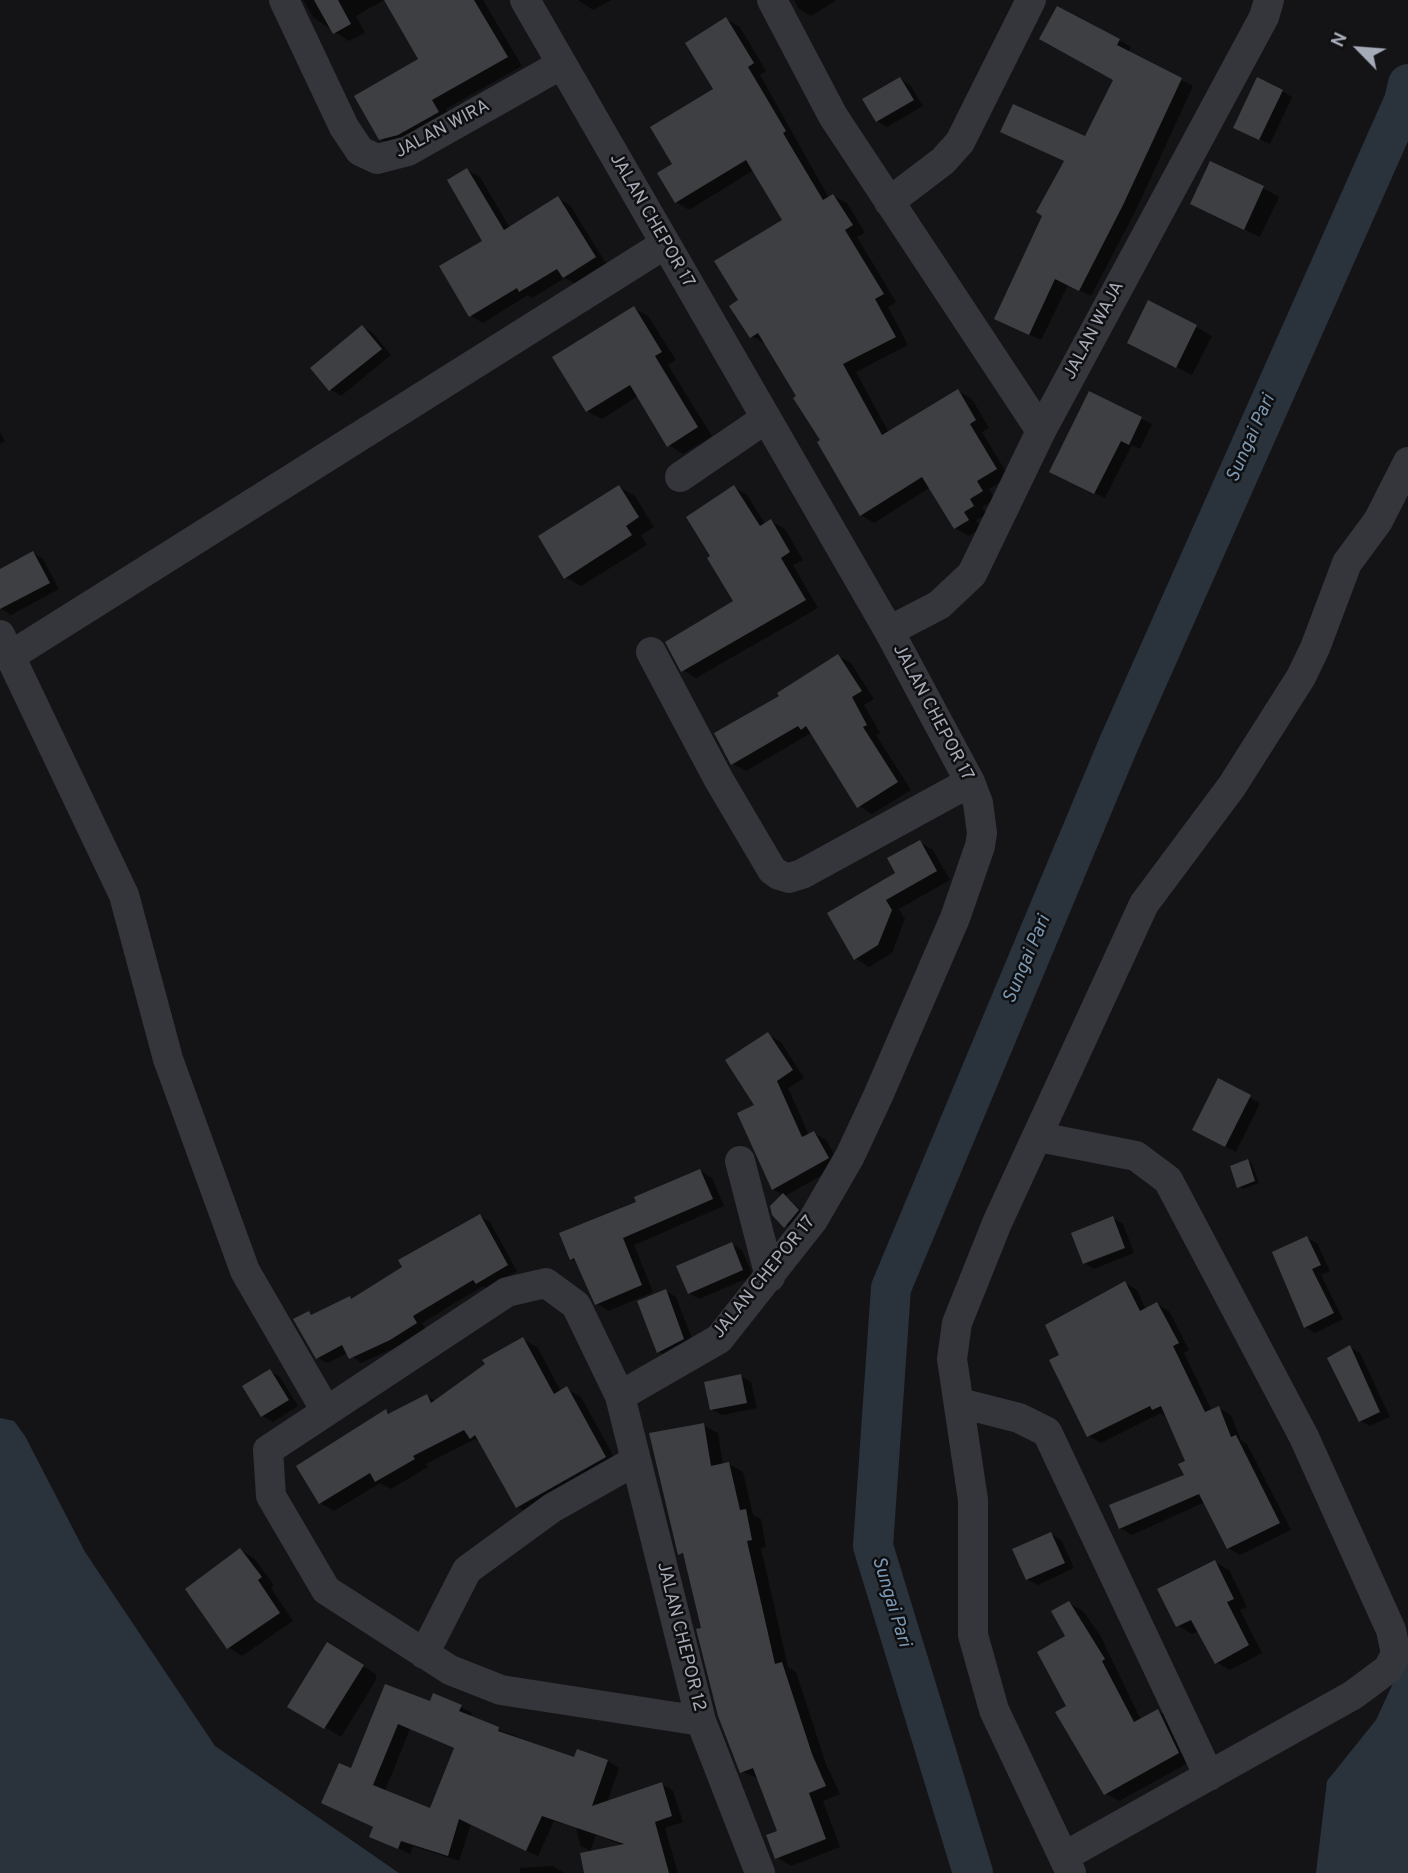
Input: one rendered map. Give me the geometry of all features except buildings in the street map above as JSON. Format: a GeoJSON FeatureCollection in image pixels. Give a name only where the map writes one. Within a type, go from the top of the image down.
{"type":"FeatureCollection","features":[{"type":"Feature","properties":{"kind":"street","name":"JALAN WIRA"},"geometry":{"type":"LineString","coordinates":[[284,0],[344,127],[360,150],[377,159],[408,151],[562,65]]}},
{"type":"Feature","properties":{"kind":"street","name":"JALAN CHEPOR 17"},"geometry":{"type":"LineString","coordinates":[[525,0],[889,631],[970,782],[979,811],[980,846],[955,918],[850,1157],[813,1220],[730,1327],[709,1347],[620,1396]]}},
{"type":"Feature","properties":{"kind":"street"},"geometry":{"type":"LineString","coordinates":[[772,0],[833,116],[1041,431]]}},
{"type":"Feature","properties":{"kind":"street"},"geometry":{"type":"LineString","coordinates":[[889,202],[943,161],[960,142],[1031,0]]}},
{"type":"Feature","properties":{"kind":"street","name":"JALAN WAJA"},"geometry":{"type":"LineString","coordinates":[[889,631],[939,605],[972,574],[1041,431],[1264,17],[1269,0]]}},
{"type":"Feature","properties":{"kind":"street"},"geometry":{"type":"LineString","coordinates":[[326,1411],[245,1271],[168,1059],[124,895],[6,645],[664,244]]}},
{"type":"Feature","properties":{"kind":"street"},"geometry":{"type":"LineString","coordinates":[[681,477],[765,418]]}},
{"type":"Feature","properties":{"kind":"street"},"geometry":{"type":"LineString","coordinates":[[1039,1137],[1136,1156],[1168,1180],[1304,1437],[1391,1630],[1396,1654],[1388,1669],[1353,1695],[1209,1776],[1068,1865],[994,1710],[974,1635],[973,1500],[952,1359],[957,1323],[984,1253],[1144,904],[1231,786],[1301,677],[1315,648],[1346,563],[1378,521],[1408,462]]}},
{"type":"Feature","properties":{"kind":"street"},"geometry":{"type":"LineString","coordinates":[[651,652],[719,780],[772,870],[779,875],[789,878],[802,874],[970,782]]}},
{"type":"Feature","properties":{"kind":"street"},"geometry":{"type":"LineString","coordinates":[[740,1161],[770,1278]]}},
{"type":"Feature","properties":{"kind":"street","name":"JALAN CHEPOR 12"},"geometry":{"type":"LineString","coordinates":[[424,1654],[326,1590],[271,1496],[268,1450],[508,1292],[546,1283],[576,1305],[620,1396],[701,1721],[760,1873]]}},
{"type":"Feature","properties":{"kind":"street"},"geometry":{"type":"LineString","coordinates":[[960,1403],[1019,1418],[1047,1432],[1209,1776]]}},
{"type":"Feature","properties":{"kind":"street"},"geometry":{"type":"LineString","coordinates":[[635,1461],[552,1508],[467,1570],[424,1654],[450,1670],[501,1690],[701,1721]]}},
{"type":"Feature","properties":{"kind":"shaded area"},"geometry":{"type":"Polygon","coordinates":[[[0,1418],[14,1421],[25,1436],[85,1552],[215,1746],[399,1873],[0,1873],[0,1418]]]}},
{"type":"Feature","properties":{"kind":"shaded area"},"geometry":{"type":"Polygon","coordinates":[[[1408,1661],[1408,1873],[1316,1873],[1327,1781],[1376,1720],[1402,1664],[1408,1661]]]}},
{"type":"Feature","properties":{"kind":"waterway","name":"Sungai Pari"},"geometry":{"type":"LineString","coordinates":[[973,1873],[873,1546],[891,1288],[1119,743],[1404,101],[1408,84]]}}]}
